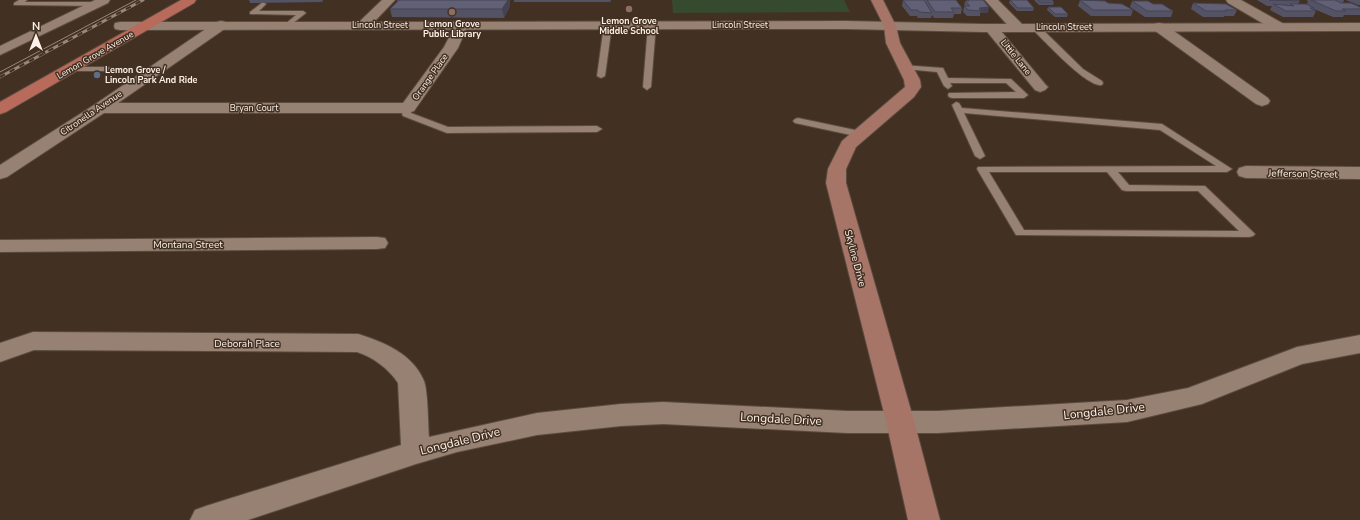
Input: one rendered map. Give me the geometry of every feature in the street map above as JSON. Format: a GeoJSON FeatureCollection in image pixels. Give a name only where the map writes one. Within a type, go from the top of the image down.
{"type":"FeatureCollection","features":[{"type":"Feature","properties":{"kind":"main road","name":"Lemon Grove Avenue"},"geometry":{"type":"LineString","coordinates":[[0,109],[190,0]]}},
{"type":"Feature","properties":{"kind":"main road","name":"Skyline Drive"},"geometry":{"type":"LineString","coordinates":[[877,0],[890,26],[893,43],[912,80],[913,87],[908,94],[848,145],[838,169],[836,183],[900,421],[924,520]]}},
{"type":"Feature","properties":{"kind":"main road","name":"Lemon Grove Avenue"},"geometry":{"type":"LineString","coordinates":[[27,78],[160,3]]}},
{"type":"Feature","properties":{"kind":"street"},"geometry":{"type":"LineString","coordinates":[[363,25],[389,0]]}},
{"type":"Feature","properties":{"kind":"street"},"geometry":{"type":"LineString","coordinates":[[991,0],[1017,27]]}},
{"type":"Feature","properties":{"kind":"street"},"geometry":{"type":"LineString","coordinates":[[1232,0],[1279,27]]}},
{"type":"Feature","properties":{"kind":"street"},"geometry":{"type":"LineString","coordinates":[[0,52],[100,2]]}},
{"type":"Feature","properties":{"kind":"street","name":"Citronella Avenue"},"geometry":{"type":"LineString","coordinates":[[0,173],[100,108],[222,25]]}},
{"type":"Feature","properties":{"kind":"street","name":"Orange Place"},"geometry":{"type":"LineString","coordinates":[[408,108],[451,48],[462,25]]}},
{"type":"Feature","properties":{"kind":"street","name":"Lincoln Street"},"geometry":{"type":"LineString","coordinates":[[120,26],[652,25],[991,28],[1360,27]]}},
{"type":"Feature","properties":{"kind":"street"},"geometry":{"type":"LineString","coordinates":[[1159,27],[1262,101]]}},
{"type":"Feature","properties":{"kind":"street","name":"Little Lane"},"geometry":{"type":"LineString","coordinates":[[991,28],[1040,87]]}},
{"type":"Feature","properties":{"kind":"street","name":"Bryan Court"},"geometry":{"type":"LineString","coordinates":[[100,108],[408,108]]}},
{"type":"Feature","properties":{"kind":"street","name":"Jefferson Street"},"geometry":{"type":"LineString","coordinates":[[1246,172],[1360,173]]}},
{"type":"Feature","properties":{"kind":"street","name":"Montana Street"},"geometry":{"type":"LineString","coordinates":[[0,246],[377,243]]}},
{"type":"Feature","properties":{"kind":"street","name":"Deborah Place"},"geometry":{"type":"LineString","coordinates":[[0,353],[33,341],[358,343],[392,360],[403,370],[411,382],[416,452]]}},
{"type":"Feature","properties":{"kind":"street","name":"Longdale Drive"},"geometry":{"type":"LineString","coordinates":[[206,520],[416,452],[524,426],[579,418],[663,413],[848,422],[938,422],[1127,411],[1192,397],[1297,356],[1360,344]]}},
{"type":"Feature","properties":{"kind":"lane"},"geometry":{"type":"LineString","coordinates":[[24,0],[16,4],[100,2]]}},
{"type":"Feature","properties":{"kind":"lane"},"geometry":{"type":"LineString","coordinates":[[262,4],[252,13],[303,13],[288,25]]}},
{"type":"Feature","properties":{"kind":"lane"},"geometry":{"type":"LineString","coordinates":[[601,76],[608,25]]}},
{"type":"Feature","properties":{"kind":"lane"},"geometry":{"type":"LineString","coordinates":[[647,87],[652,25]]}},
{"type":"Feature","properties":{"kind":"lane"},"geometry":{"type":"LineString","coordinates":[[1035,27],[1080,71],[1099,83]]}},
{"type":"Feature","properties":{"kind":"lane"},"geometry":{"type":"LineString","coordinates":[[905,67],[940,70],[980,156]]}},
{"type":"Feature","properties":{"kind":"lane"},"geometry":{"type":"LineString","coordinates":[[70,69],[108,69]]}},
{"type":"Feature","properties":{"kind":"lane"},"geometry":{"type":"LineString","coordinates":[[945,80],[1008,81],[1024,96],[952,95]]}},
{"type":"Feature","properties":{"kind":"lane"},"geometry":{"type":"LineString","coordinates":[[408,108],[406,114],[447,130],[597,129]]}},
{"type":"Feature","properties":{"kind":"lane"},"geometry":{"type":"LineString","coordinates":[[959,110],[1162,127],[1227,169]]}},
{"type":"Feature","properties":{"kind":"lane"},"geometry":{"type":"LineString","coordinates":[[798,121],[860,134]]}},
{"type":"Feature","properties":{"kind":"lane"},"geometry":{"type":"LineString","coordinates":[[1110,169],[1126,188],[1200,188],[1249,234],[1020,233],[982,169],[1110,169],[1227,169],[1246,172]]}},
{"type":"Feature","properties":{"kind":"green space"},"geometry":{"type":"Polygon","coordinates":[[[672,0],[844,0],[850,12],[673,13],[672,0]]]}},
{"type":"Feature","properties":{"kind":"building"},"geometry":{"type":"Polygon","coordinates":[[[399,0],[508,0],[502,9],[390,9],[399,0]]]}},
{"type":"Feature","properties":{"kind":"building"},"geometry":{"type":"Polygon","coordinates":[[[903,0],[924,0],[932,13],[911,10],[903,0]]]}},
{"type":"Feature","properties":{"kind":"building"},"geometry":{"type":"Polygon","coordinates":[[[927,0],[956,0],[962,8],[951,8],[954,12],[935,12],[927,0]]]}},
{"type":"Feature","properties":{"kind":"building"},"geometry":{"type":"Polygon","coordinates":[[[968,0],[983,0],[989,7],[979,8],[981,11],[968,10],[964,6],[970,6],[965,1],[969,1],[968,0]]]}},
{"type":"Feature","properties":{"kind":"building"},"geometry":{"type":"Polygon","coordinates":[[[1010,0],[1027,0],[1034,8],[1018,8],[1010,0]]]}},
{"type":"Feature","properties":{"kind":"building"},"geometry":{"type":"Polygon","coordinates":[[[1038,0],[1052,0],[1054,2],[1040,2],[1038,0]]]}},
{"type":"Feature","properties":{"kind":"building"},"geometry":{"type":"Polygon","coordinates":[[[1080,0],[1105,1],[1108,3],[1122,4],[1133,10],[1093,10],[1080,0]]]}},
{"type":"Feature","properties":{"kind":"building"},"geometry":{"type":"Polygon","coordinates":[[[1270,0],[1298,0],[1300,1],[1270,0]]]}},
{"type":"Feature","properties":{"kind":"building"},"geometry":{"type":"Polygon","coordinates":[[[1311,0],[1335,0],[1341,3],[1351,3],[1360,7],[1360,9],[1342,9],[1346,11],[1336,11],[1311,0]]]}},
{"type":"Feature","properties":{"kind":"building"},"geometry":{"type":"Polygon","coordinates":[[[1132,1],[1148,1],[1153,4],[1162,4],[1173,11],[1147,11],[1132,1]]]}},
{"type":"Feature","properties":{"kind":"building"},"geometry":{"type":"Polygon","coordinates":[[[1193,3],[1226,4],[1237,10],[1206,11],[1193,3]]]}},
{"type":"Feature","properties":{"kind":"building"},"geometry":{"type":"Polygon","coordinates":[[[1273,4],[1294,6],[1290,4],[1306,4],[1314,8],[1310,8],[1316,11],[1286,11],[1273,4]]]}},
{"type":"Feature","properties":{"kind":"building"},"geometry":{"type":"Polygon","coordinates":[[[1048,7],[1061,7],[1068,14],[1055,14],[1048,7]]]}},
{"type":"Feature","properties":{"kind":"tram line"},"geometry":{"type":"LineString","coordinates":[[0,72],[136,0]]}},
{"type":"Feature","properties":{"kind":"railway"},"geometry":{"type":"LineString","coordinates":[[0,77],[143,0]]}},
{"type":"Feature","properties":{"kind":"place","name":"Lemon Grove Middle School"},"geometry":{"type":"Point","coordinates":[629,9]}},
{"type":"Feature","properties":{"kind":"place","name":"Lemon Grove Public Library"},"geometry":{"type":"Point","coordinates":[452,12]}},
{"type":"Feature","properties":{"kind":"place","name":"Lemon Grove / Lincoln Park And Ride"},"geometry":{"type":"Point","coordinates":[97,75]}}]}
